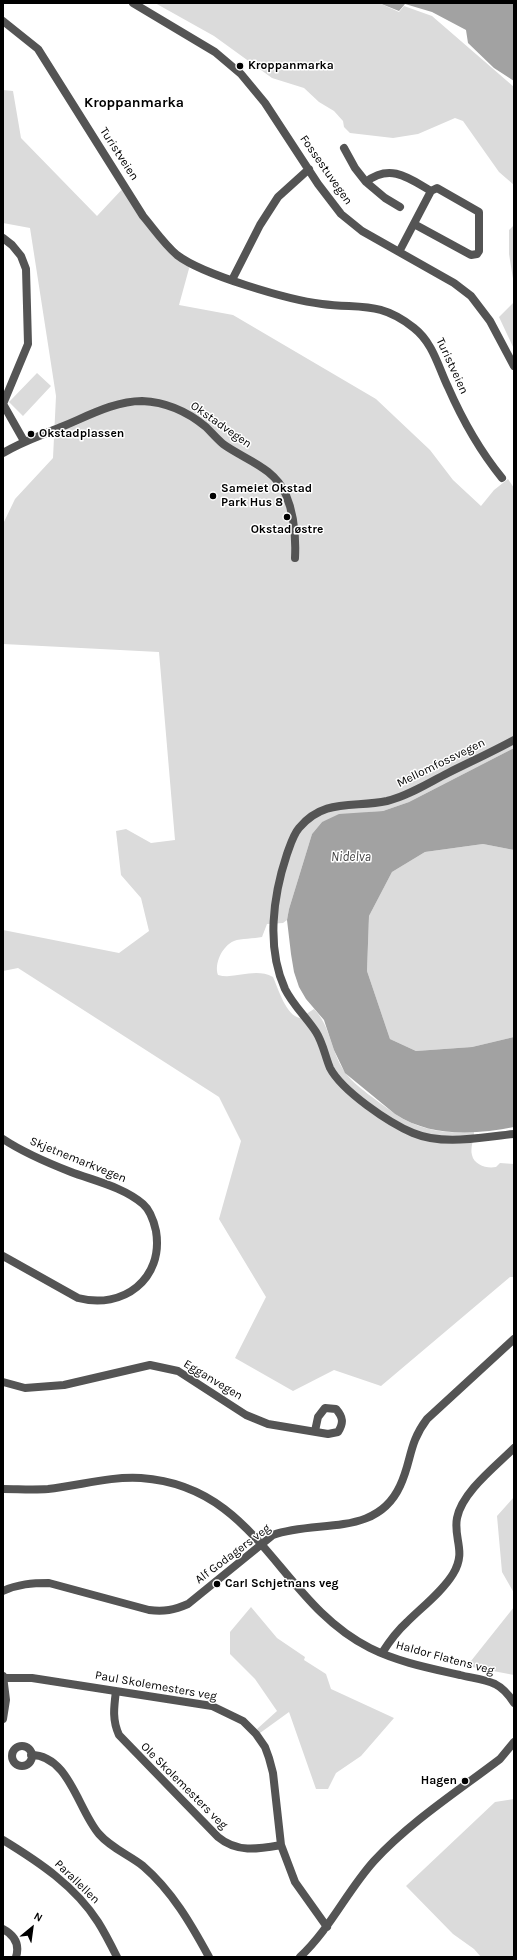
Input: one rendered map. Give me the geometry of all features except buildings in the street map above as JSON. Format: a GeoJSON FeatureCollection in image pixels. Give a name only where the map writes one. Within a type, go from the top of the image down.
{"type":"FeatureCollection","features":[{"type":"Feature","properties":{"kind":"street","name":"Fossestuvegen"},"geometry":{"type":"LineString","coordinates":[[133,3],[208,48],[241,74],[265,103],[331,202],[351,223],[454,283],[471,296],[490,321],[514,366]]}},
{"type":"Feature","properties":{"kind":"street","name":"Turistveien"},"geometry":{"type":"LineString","coordinates":[[3,22],[38,49],[143,216],[162,240],[178,255],[194,266],[232,280],[321,304],[371,307],[387,312],[414,328],[431,348],[448,388],[461,412],[488,460],[502,478]]}},
{"type":"Feature","properties":{"kind":"street"},"geometry":{"type":"LineString","coordinates":[[344,148],[355,168],[366,182],[385,198],[400,207]]}},
{"type":"Feature","properties":{"kind":"street"},"geometry":{"type":"LineString","coordinates":[[232,280],[278,197],[309,169]]}},
{"type":"Feature","properties":{"kind":"street"},"geometry":{"type":"LineString","coordinates":[[366,182],[374,176],[392,173],[406,177],[431,191]]}},
{"type":"Feature","properties":{"kind":"street"},"geometry":{"type":"LineString","coordinates":[[399,252],[431,191],[437,188],[479,212],[477,254],[471,255],[414,224]]}},
{"type":"Feature","properties":{"kind":"street"},"geometry":{"type":"LineString","coordinates":[[3,238],[12,245],[21,256],[26,269],[28,344],[3,404],[24,441]]}},
{"type":"Feature","properties":{"kind":"street","name":"Okstadvegen"},"geometry":{"type":"LineString","coordinates":[[3,453],[24,441],[107,408],[124,403],[142,401],[164,404],[178,409],[193,418],[223,444],[261,466],[279,484],[286,495],[292,516],[295,558]]}},
{"type":"Feature","properties":{"kind":"street","name":"Mellomfossvegen"},"geometry":{"type":"LineString","coordinates":[[514,740],[407,794],[386,801],[336,805],[317,812],[298,829],[290,846],[281,871],[276,897],[274,921],[275,952],[285,990],[296,1007],[316,1032],[331,1069],[341,1084],[393,1123],[414,1134],[444,1140],[514,1134]]}},
{"type":"Feature","properties":{"kind":"street","name":"Skjetnemarkvegen"},"geometry":{"type":"LineString","coordinates":[[3,1139],[37,1158],[126,1192],[144,1205],[155,1226],[157,1237],[154,1261],[143,1282],[133,1291],[114,1300],[90,1301],[78,1298],[3,1256]]}},
{"type":"Feature","properties":{"kind":"street","name":"Alf Godagers veg"},"geometry":{"type":"LineString","coordinates":[[3,1591],[14,1586],[32,1583],[49,1583],[149,1610],[170,1610],[188,1604],[273,1535],[290,1529],[344,1525],[365,1519],[380,1512],[395,1495],[401,1485],[411,1446],[423,1425],[514,1339]]}},
{"type":"Feature","properties":{"kind":"street","name":"Egganvegen"},"geometry":{"type":"LineString","coordinates":[[3,1382],[25,1388],[64,1386],[150,1365],[178,1371],[246,1415],[268,1424],[315,1431]]}},
{"type":"Feature","properties":{"kind":"street"},"geometry":{"type":"LineString","coordinates":[[382,1653],[393,1636],[453,1574],[459,1560],[460,1551],[457,1526],[462,1504],[471,1491],[514,1448]]}},
{"type":"Feature","properties":{"kind":"street"},"geometry":{"type":"LineString","coordinates":[[3,1490],[48,1489],[116,1478],[142,1478],[171,1483],[197,1493],[220,1505],[238,1519],[262,1544]]}},
{"type":"Feature","properties":{"kind":"street","name":"Haldor Flatens veg"},"geometry":{"type":"LineString","coordinates":[[262,1544],[303,1594],[331,1622],[358,1641],[382,1653],[411,1663],[495,1684],[507,1693],[514,1703]]}},
{"type":"Feature","properties":{"kind":"street"},"geometry":{"type":"LineString","coordinates":[[3,1719],[6,1700],[4,1677]]}},
{"type":"Feature","properties":{"kind":"street","name":"Paul Skolemesters veg"},"geometry":{"type":"LineString","coordinates":[[4,1677],[32,1678],[212,1706],[243,1721],[256,1734],[265,1747],[269,1758],[273,1773],[281,1845],[295,1882],[327,1927]]}},
{"type":"Feature","properties":{"kind":"street","name":"Ole Skolemesters veg"},"geometry":{"type":"LineString","coordinates":[[116,1691],[113,1714],[115,1727],[119,1735],[218,1837],[230,1846],[242,1849],[281,1845]]}},
{"type":"Feature","properties":{"kind":"street"},"geometry":{"type":"LineString","coordinates":[[300,1957],[327,1927],[365,1872],[387,1847],[500,1759],[514,1742]]}},
{"type":"Feature","properties":{"kind":"street"},"geometry":{"type":"LineString","coordinates":[[31,1755],[46,1757],[56,1764],[67,1779],[99,1834],[143,1866],[168,1891],[209,1957]]}},
{"type":"Feature","properties":{"kind":"street","name":"Parallellen"},"geometry":{"type":"LineString","coordinates":[[3,1840],[42,1865],[75,1893],[98,1921],[117,1957]]}},
{"type":"Feature","properties":{"kind":"street"},"geometry":{"type":"LineString","coordinates":[[3,1929],[16,1940],[18,1950],[16,1957]]}},
{"type":"Feature","properties":{"kind":"shaded area"},"geometry":{"type":"Polygon","coordinates":[[[155,3],[379,3],[399,12],[404,6],[432,16],[514,87],[514,185],[499,172],[463,121],[455,118],[418,134],[393,138],[350,133],[344,127],[343,121],[334,111],[319,102],[304,88],[272,78],[214,36],[155,3]]]}},
{"type":"Feature","properties":{"kind":"shaded area"},"geometry":{"type":"Polygon","coordinates":[[[3,90],[13,91],[21,138],[97,216],[127,184],[151,222],[190,265],[179,305],[233,315],[376,399],[430,450],[453,480],[481,506],[494,490],[508,479],[514,488],[514,748],[409,802],[383,811],[369,812],[322,822],[312,834],[287,920],[283,923],[267,924],[262,937],[237,940],[230,943],[220,956],[217,966],[218,975],[231,976],[259,973],[273,977],[283,1001],[295,1016],[300,1018],[314,1009],[320,1016],[328,1031],[340,1065],[345,1072],[361,1089],[395,1114],[413,1124],[433,1130],[474,1132],[471,1149],[472,1155],[475,1161],[481,1166],[496,1167],[500,1163],[514,1164],[514,1277],[510,1277],[381,1386],[334,1370],[293,1391],[235,1358],[266,1297],[219,1219],[241,1141],[219,1097],[18,968],[3,971],[3,930],[119,953],[149,931],[141,898],[121,875],[116,831],[126,829],[151,843],[175,840],[159,652],[3,644],[3,524],[15,499],[53,458],[56,396],[30,228],[3,223],[3,90]]]}},
{"type":"Feature","properties":{"kind":"shaded area"},"geometry":{"type":"Polygon","coordinates":[[[514,225],[514,285],[509,254],[509,230],[514,225]]]}},
{"type":"Feature","properties":{"kind":"shaded area"},"geometry":{"type":"Polygon","coordinates":[[[514,302],[514,349],[499,317],[514,302]]]}},
{"type":"Feature","properties":{"kind":"shaded area"},"geometry":{"type":"Polygon","coordinates":[[[37,373],[51,386],[23,416],[9,402],[37,373]]]}},
{"type":"Feature","properties":{"kind":"shaded area"},"geometry":{"type":"Polygon","coordinates":[[[483,844],[514,850],[514,1037],[472,1047],[416,1051],[390,1039],[367,971],[369,916],[392,872],[425,852],[483,844]]]}},
{"type":"Feature","properties":{"kind":"shaded area"},"geometry":{"type":"Polygon","coordinates":[[[514,1497],[514,1593],[502,1572],[497,1516],[514,1497]]]}},
{"type":"Feature","properties":{"kind":"shaded area"},"geometry":{"type":"Polygon","coordinates":[[[251,1607],[277,1638],[305,1657],[304,1660],[326,1674],[331,1689],[394,1718],[361,1756],[336,1773],[328,1789],[316,1789],[289,1712],[260,1733],[257,1729],[277,1711],[255,1679],[230,1654],[230,1632],[251,1607]]]}},
{"type":"Feature","properties":{"kind":"shaded area"},"geometry":{"type":"Polygon","coordinates":[[[514,1607],[514,1675],[467,1666],[514,1607]]]}},
{"type":"Feature","properties":{"kind":"shaded area"},"geometry":{"type":"Polygon","coordinates":[[[514,1799],[514,1957],[481,1957],[474,1949],[453,1934],[406,1886],[495,1802],[514,1799]]]}},
{"type":"Feature","properties":{"kind":"water"},"geometry":{"type":"Polygon","coordinates":[[[379,3],[514,3],[514,81],[494,68],[468,43],[466,30],[432,12],[405,4],[399,11],[379,3]]]}},
{"type":"Feature","properties":{"kind":"water","name":"Nidelva"},"geometry":{"type":"Polygon","coordinates":[[[514,748],[514,850],[483,844],[425,852],[392,872],[369,916],[367,971],[390,1039],[416,1051],[472,1047],[514,1037],[514,1127],[483,1132],[453,1132],[423,1127],[395,1114],[345,1073],[334,1050],[324,1020],[306,999],[299,987],[294,972],[291,954],[287,920],[289,909],[312,834],[322,822],[339,814],[383,811],[409,802],[514,748]]]}},
{"type":"Feature","properties":{"kind":"place","name":"Kroppanmarka"},"geometry":{"type":"Point","coordinates":[240,66]}},
{"type":"Feature","properties":{"kind":"place","name":"Okstadplassen"},"geometry":{"type":"Point","coordinates":[31,434]}},
{"type":"Feature","properties":{"kind":"place","name":"Sameiet Okstad Park Hus 8"},"geometry":{"type":"Point","coordinates":[213,496]}},
{"type":"Feature","properties":{"kind":"place","name":"Okstad østre"},"geometry":{"type":"Point","coordinates":[287,517]}},
{"type":"Feature","properties":{"kind":"place","name":"Carl Schjetnans veg"},"geometry":{"type":"Point","coordinates":[217,1584]}},
{"type":"Feature","properties":{"kind":"place","name":"Hagen"},"geometry":{"type":"Point","coordinates":[465,1781]}},
{"type":"Feature","properties":{"kind":"district","name":"Kroppanmarka"},"geometry":{"type":"Point","coordinates":[134,103]}}]}
